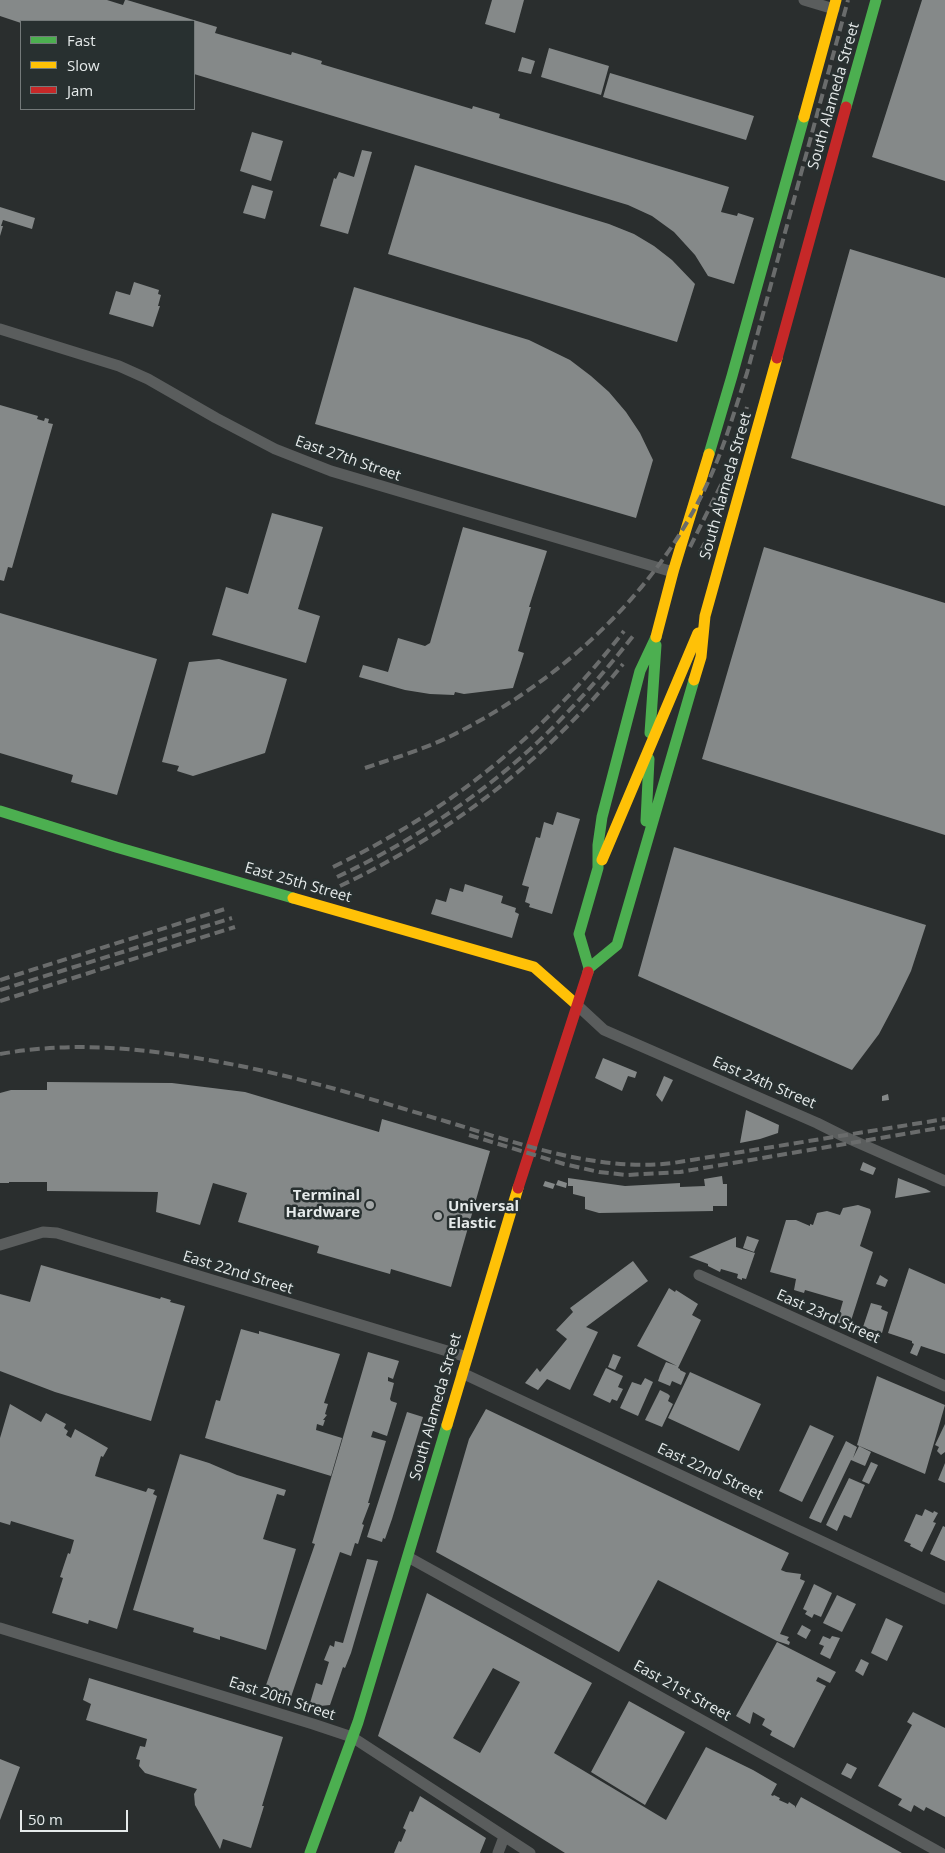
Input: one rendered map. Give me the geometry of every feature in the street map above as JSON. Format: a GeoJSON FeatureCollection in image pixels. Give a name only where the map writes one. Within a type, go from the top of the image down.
{"type":"FeatureCollection","features":[{"type":"Feature","properties":{"kind":"main road","name":"South Alameda Street"},"geometry":{"type":"LineString","coordinates":[[310,1853],[352,1737],[408,1557],[530,1147],[540,1122],[589,968],[617,945],[701,657],[705,616],[876,0]]}},
{"type":"Feature","properties":{"kind":"main road","name":"South Alameda Street"},"geometry":{"type":"LineString","coordinates":[[589,968],[579,934],[598,868],[599,830],[610,784],[644,661],[656,637],[673,572],[732,376],[835,4]]}},
{"type":"Feature","properties":{"kind":"main road"},"geometry":{"type":"LineString","coordinates":[[598,868],[705,616]]}},
{"type":"Feature","properties":{"kind":"main road"},"geometry":{"type":"LineString","coordinates":[[644,853],[656,637]]}},
{"type":"Feature","properties":{"kind":"main road","name":"East 25th Street"},"geometry":{"type":"LineString","coordinates":[[0,811],[116,847],[534,967],[577,1005]]}},
{"type":"Feature","properties":{"kind":"street"},"geometry":{"type":"LineString","coordinates":[[804,0],[835,4]]}},
{"type":"Feature","properties":{"kind":"street","name":"East 27th Street"},"geometry":{"type":"LineString","coordinates":[[0,329],[119,366],[148,379],[267,445],[330,471],[673,572]]}},
{"type":"Feature","properties":{"kind":"street","name":"East 24th Street"},"geometry":{"type":"LineString","coordinates":[[577,1005],[604,1030],[818,1123],[945,1181]]}},
{"type":"Feature","properties":{"kind":"street","name":"East 22nd Street"},"geometry":{"type":"LineString","coordinates":[[0,1245],[43,1232],[56,1234],[467,1357]]}},
{"type":"Feature","properties":{"kind":"street","name":"East 23rd Street"},"geometry":{"type":"LineString","coordinates":[[699,1275],[945,1386]]}},
{"type":"Feature","properties":{"kind":"street","name":"East 22nd Street"},"geometry":{"type":"LineString","coordinates":[[462,1373],[945,1599]]}},
{"type":"Feature","properties":{"kind":"street","name":"East 21st Street"},"geometry":{"type":"LineString","coordinates":[[408,1557],[941,1853]]}},
{"type":"Feature","properties":{"kind":"street","name":"East 20th Street"},"geometry":{"type":"LineString","coordinates":[[0,1628],[352,1737],[530,1853]]}},
{"type":"Feature","properties":{"kind":"street"},"geometry":{"type":"LineString","coordinates":[[498,1853],[504,1837]]}},
{"type":"Feature","properties":{"kind":"building"},"geometry":{"type":"Polygon","coordinates":[[[0,0],[107,0],[123,5],[125,0],[127,0],[194,20],[20,20],[20,23],[0,16],[0,0]]]}},
{"type":"Feature","properties":{"kind":"building"},"geometry":{"type":"Polygon","coordinates":[[[492,0],[524,0],[515,33],[485,24],[492,0]]]}},
{"type":"Feature","properties":{"kind":"building"},"geometry":{"type":"Polygon","coordinates":[[[922,0],[945,0],[945,181],[872,157],[922,0]]]}},
{"type":"Feature","properties":{"kind":"building"},"geometry":{"type":"Polygon","coordinates":[[[195,20],[217,27],[215,33],[291,55],[292,52],[322,61],[321,64],[472,109],[473,106],[500,114],[499,118],[729,187],[721,212],[737,216],[738,213],[754,218],[734,284],[708,276],[695,255],[674,232],[652,216],[628,205],[195,74],[195,20]]]}},
{"type":"Feature","properties":{"kind":"building"},"geometry":{"type":"Polygon","coordinates":[[[549,48],[609,66],[601,95],[541,77],[549,48]]]}},
{"type":"Feature","properties":{"kind":"building"},"geometry":{"type":"Polygon","coordinates":[[[522,57],[535,61],[531,74],[518,71],[522,57]]]}},
{"type":"Feature","properties":{"kind":"building"},"geometry":{"type":"Polygon","coordinates":[[[610,73],[754,116],[746,140],[603,97],[610,73]]]}},
{"type":"Feature","properties":{"kind":"building"},"geometry":{"type":"Polygon","coordinates":[[[252,132],[283,141],[271,181],[240,171],[252,132]]]}},
{"type":"Feature","properties":{"kind":"building"},"geometry":{"type":"Polygon","coordinates":[[[362,150],[372,152],[348,234],[320,226],[334,178],[336,179],[339,172],[354,177],[362,150]]]}},
{"type":"Feature","properties":{"kind":"building"},"geometry":{"type":"Polygon","coordinates":[[[415,165],[609,224],[634,234],[654,246],[672,260],[695,284],[677,342],[388,254],[415,165]]]}},
{"type":"Feature","properties":{"kind":"building"},"geometry":{"type":"Polygon","coordinates":[[[252,185],[273,191],[265,219],[243,213],[252,185]]]}},
{"type":"Feature","properties":{"kind":"building"},"geometry":{"type":"Polygon","coordinates":[[[0,207],[35,218],[32,229],[3,220],[0,236],[0,207]]]}},
{"type":"Feature","properties":{"kind":"building"},"geometry":{"type":"Polygon","coordinates":[[[850,249],[945,278],[945,506],[791,458],[850,249]]]}},
{"type":"Feature","properties":{"kind":"building"},"geometry":{"type":"Polygon","coordinates":[[[134,282],[159,290],[158,294],[161,295],[158,306],[160,306],[153,327],[109,314],[116,291],[130,295],[134,282]]]}},
{"type":"Feature","properties":{"kind":"building"},"geometry":{"type":"Polygon","coordinates":[[[354,287],[529,340],[570,360],[591,376],[609,392],[626,412],[640,433],[653,460],[636,518],[315,424],[354,287]]]}},
{"type":"Feature","properties":{"kind":"building"},"geometry":{"type":"Polygon","coordinates":[[[0,405],[38,416],[37,419],[44,421],[45,418],[49,419],[48,423],[53,424],[12,568],[8,567],[4,581],[0,580],[0,405]]]}},
{"type":"Feature","properties":{"kind":"building"},"geometry":{"type":"Polygon","coordinates":[[[272,513],[323,527],[298,609],[320,616],[306,663],[212,635],[226,587],[248,594],[272,513]]]}},
{"type":"Feature","properties":{"kind":"building"},"geometry":{"type":"Polygon","coordinates":[[[463,527],[547,551],[529,607],[531,607],[518,651],[524,653],[513,688],[464,694],[455,692],[454,695],[430,694],[405,690],[359,677],[363,665],[388,672],[398,638],[425,646],[430,643],[463,527]]]}},
{"type":"Feature","properties":{"kind":"building"},"geometry":{"type":"Polygon","coordinates":[[[764,547],[945,603],[945,835],[702,759],[764,547]]]}},
{"type":"Feature","properties":{"kind":"building"},"geometry":{"type":"Polygon","coordinates":[[[0,613],[157,659],[117,795],[71,782],[73,775],[0,753],[0,613]]]}},
{"type":"Feature","properties":{"kind":"building"},"geometry":{"type":"Polygon","coordinates":[[[219,659],[287,679],[265,753],[193,776],[177,771],[179,766],[162,762],[189,662],[219,659]]]}},
{"type":"Feature","properties":{"kind":"building"},"geometry":{"type":"Polygon","coordinates":[[[557,812],[580,819],[552,914],[529,907],[530,904],[525,902],[529,887],[522,885],[536,837],[540,838],[544,822],[553,825],[557,812]]]}},
{"type":"Feature","properties":{"kind":"building"},"geometry":{"type":"Polygon","coordinates":[[[674,847],[926,925],[911,971],[897,1000],[879,1034],[852,1070],[638,976],[674,847]]]}},
{"type":"Feature","properties":{"kind":"building"},"geometry":{"type":"Polygon","coordinates":[[[465,884],[503,896],[501,903],[516,908],[515,912],[519,914],[512,938],[431,914],[436,899],[446,902],[450,888],[463,892],[465,884]]]}},
{"type":"Feature","properties":{"kind":"building"},"geometry":{"type":"Polygon","coordinates":[[[603,1058],[637,1072],[635,1078],[628,1076],[622,1091],[595,1078],[603,1058]]]}},
{"type":"Feature","properties":{"kind":"building"},"geometry":{"type":"Polygon","coordinates":[[[664,1076],[673,1080],[662,1102],[656,1095],[664,1076]]]}},
{"type":"Feature","properties":{"kind":"building"},"geometry":{"type":"Polygon","coordinates":[[[47,1082],[172,1083],[245,1092],[379,1132],[382,1119],[490,1151],[451,1287],[391,1269],[390,1274],[317,1253],[319,1246],[238,1222],[247,1193],[213,1183],[200,1225],[156,1212],[158,1192],[47,1191],[47,1182],[0,1183],[0,1093],[11,1090],[47,1090],[47,1082]]]}},
{"type":"Feature","properties":{"kind":"building"},"geometry":{"type":"Polygon","coordinates":[[[888,1094],[889,1100],[882,1101],[882,1096],[888,1094]]]}},
{"type":"Feature","properties":{"kind":"building"},"geometry":{"type":"Polygon","coordinates":[[[746,1110],[779,1125],[778,1133],[740,1143],[746,1110]]]}},
{"type":"Feature","properties":{"kind":"building"},"geometry":{"type":"Polygon","coordinates":[[[863,1162],[876,1168],[873,1175],[860,1170],[863,1162]]]}},
{"type":"Feature","properties":{"kind":"building"},"geometry":{"type":"Polygon","coordinates":[[[722,1176],[723,1184],[727,1184],[727,1206],[713,1206],[713,1211],[599,1213],[585,1209],[585,1197],[573,1194],[573,1186],[568,1186],[568,1178],[625,1186],[680,1183],[680,1187],[705,1186],[704,1179],[722,1176]]]}},
{"type":"Feature","properties":{"kind":"building"},"geometry":{"type":"Polygon","coordinates":[[[898,1178],[926,1189],[931,1192],[895,1198],[898,1178]]]}},
{"type":"Feature","properties":{"kind":"building"},"geometry":{"type":"Polygon","coordinates":[[[558,1180],[567,1183],[566,1188],[556,1185],[558,1180]]]}},
{"type":"Feature","properties":{"kind":"building"},"geometry":{"type":"Polygon","coordinates":[[[545,1181],[555,1184],[553,1189],[543,1186],[545,1181]]]}},
{"type":"Feature","properties":{"kind":"building"},"geometry":{"type":"Polygon","coordinates":[[[858,1205],[870,1209],[871,1212],[860,1246],[873,1252],[849,1327],[837,1322],[843,1301],[805,1290],[804,1293],[794,1290],[796,1279],[770,1272],[786,1220],[796,1220],[810,1226],[810,1224],[813,1225],[817,1213],[827,1211],[840,1215],[843,1208],[858,1205]]]}},
{"type":"Feature","properties":{"kind":"building"},"geometry":{"type":"Polygon","coordinates":[[[747,1236],[759,1240],[754,1252],[743,1248],[747,1236]]]}},
{"type":"Feature","properties":{"kind":"building"},"geometry":{"type":"Polygon","coordinates":[[[736,1237],[736,1247],[755,1253],[746,1279],[737,1278],[738,1274],[721,1269],[720,1272],[708,1266],[708,1264],[689,1257],[736,1237]]]}},
{"type":"Feature","properties":{"kind":"building"},"geometry":{"type":"Polygon","coordinates":[[[633,1261],[648,1281],[586,1327],[598,1332],[570,1390],[547,1379],[538,1390],[525,1383],[537,1368],[540,1372],[567,1339],[556,1330],[573,1312],[570,1308],[633,1261]]]}},
{"type":"Feature","properties":{"kind":"building"},"geometry":{"type":"Polygon","coordinates":[[[41,1265],[160,1299],[161,1297],[171,1300],[170,1302],[185,1306],[151,1421],[55,1392],[0,1371],[0,1294],[30,1302],[41,1265]]]}},
{"type":"Feature","properties":{"kind":"building"},"geometry":{"type":"Polygon","coordinates":[[[909,1268],[945,1284],[945,1354],[921,1346],[917,1356],[910,1353],[914,1344],[912,1341],[888,1333],[909,1268]]]}},
{"type":"Feature","properties":{"kind":"building"},"geometry":{"type":"Polygon","coordinates":[[[880,1275],[888,1280],[885,1287],[876,1284],[880,1275]]]}},
{"type":"Feature","properties":{"kind":"building"},"geometry":{"type":"Polygon","coordinates":[[[669,1288],[675,1292],[676,1290],[698,1304],[692,1315],[701,1320],[678,1368],[686,1373],[681,1385],[672,1381],[670,1386],[658,1381],[660,1375],[666,1362],[677,1366],[637,1346],[669,1288]]]}},
{"type":"Feature","properties":{"kind":"building"},"geometry":{"type":"Polygon","coordinates":[[[871,1303],[882,1306],[881,1309],[888,1312],[882,1333],[863,1327],[871,1303]]]}},
{"type":"Feature","properties":{"kind":"building"},"geometry":{"type":"Polygon","coordinates":[[[241,1329],[259,1334],[259,1331],[340,1354],[324,1403],[328,1404],[325,1414],[327,1415],[323,1420],[325,1420],[323,1426],[317,1424],[316,1430],[342,1438],[331,1476],[205,1438],[216,1400],[220,1401],[241,1329]]]}},
{"type":"Feature","properties":{"kind":"building"},"geometry":{"type":"Polygon","coordinates":[[[368,1352],[399,1361],[393,1379],[388,1377],[388,1381],[394,1383],[390,1399],[397,1403],[387,1436],[373,1431],[371,1437],[386,1441],[368,1503],[370,1503],[362,1524],[364,1525],[358,1544],[355,1543],[351,1556],[340,1552],[291,1697],[265,1688],[315,1544],[312,1543],[368,1352]]]}},
{"type":"Feature","properties":{"kind":"building"},"geometry":{"type":"Polygon","coordinates":[[[613,1354],[621,1357],[615,1370],[608,1367],[613,1354]]]}},
{"type":"Feature","properties":{"kind":"building"},"geometry":{"type":"Polygon","coordinates":[[[606,1368],[623,1376],[618,1387],[623,1389],[617,1401],[612,1399],[610,1403],[593,1395],[606,1368]]]}},
{"type":"Feature","properties":{"kind":"building"},"geometry":{"type":"Polygon","coordinates":[[[690,1372],[761,1404],[739,1451],[668,1418],[690,1372]]]}},
{"type":"Feature","properties":{"kind":"building"},"geometry":{"type":"Polygon","coordinates":[[[877,1376],[945,1405],[925,1474],[857,1445],[877,1376]]]}},
{"type":"Feature","properties":{"kind":"building"},"geometry":{"type":"Polygon","coordinates":[[[645,1378],[653,1382],[638,1416],[620,1408],[632,1382],[641,1385],[645,1378]]]}},
{"type":"Feature","properties":{"kind":"building"},"geometry":{"type":"Polygon","coordinates":[[[660,1390],[670,1396],[668,1401],[673,1404],[662,1427],[645,1420],[660,1390]]]}},
{"type":"Feature","properties":{"kind":"building"},"geometry":{"type":"Polygon","coordinates":[[[10,1404],[41,1422],[46,1413],[66,1424],[64,1428],[68,1431],[66,1435],[71,1438],[75,1429],[108,1448],[103,1457],[101,1456],[95,1476],[146,1492],[148,1488],[155,1490],[153,1494],[157,1496],[117,1629],[89,1620],[88,1624],[52,1613],[63,1578],[60,1577],[74,1540],[11,1521],[10,1525],[0,1522],[0,1438],[10,1404]]]}},
{"type":"Feature","properties":{"kind":"building"},"geometry":{"type":"Polygon","coordinates":[[[486,1409],[789,1553],[781,1570],[801,1574],[800,1579],[805,1581],[780,1634],[789,1637],[787,1640],[790,1642],[789,1645],[777,1641],[658,1580],[619,1652],[436,1552],[469,1439],[486,1409]]]}},
{"type":"Feature","properties":{"kind":"building"},"geometry":{"type":"Polygon","coordinates":[[[407,1412],[423,1417],[392,1519],[385,1539],[383,1538],[382,1542],[367,1537],[407,1412]]]}},
{"type":"Feature","properties":{"kind":"building"},"geometry":{"type":"Polygon","coordinates":[[[945,1424],[945,1452],[941,1455],[937,1451],[939,1447],[935,1445],[945,1424]]]}},
{"type":"Feature","properties":{"kind":"building"},"geometry":{"type":"Polygon","coordinates":[[[810,1425],[834,1436],[802,1502],[779,1491],[810,1425]]]}},
{"type":"Feature","properties":{"kind":"building"},"geometry":{"type":"Polygon","coordinates":[[[846,1441],[857,1447],[853,1458],[859,1446],[871,1452],[865,1466],[851,1460],[821,1523],[809,1518],[846,1441]]]}},
{"type":"Feature","properties":{"kind":"building"},"geometry":{"type":"Polygon","coordinates":[[[180,1454],[209,1463],[237,1475],[286,1490],[284,1496],[277,1494],[263,1539],[296,1549],[266,1650],[220,1636],[220,1640],[193,1632],[194,1628],[133,1610],[180,1454]]]}},
{"type":"Feature","properties":{"kind":"building"},"geometry":{"type":"Polygon","coordinates":[[[871,1462],[878,1465],[869,1484],[862,1481],[871,1462]]]}},
{"type":"Feature","properties":{"kind":"building"},"geometry":{"type":"Polygon","coordinates":[[[945,1463],[945,1483],[938,1480],[945,1463]]]}},
{"type":"Feature","properties":{"kind":"building"},"geometry":{"type":"Polygon","coordinates":[[[849,1478],[865,1485],[851,1518],[844,1515],[837,1531],[826,1525],[849,1478]]]}},
{"type":"Feature","properties":{"kind":"building"},"geometry":{"type":"Polygon","coordinates":[[[925,1509],[938,1513],[933,1522],[936,1523],[922,1552],[904,1541],[916,1514],[922,1516],[925,1509]]]}},
{"type":"Feature","properties":{"kind":"building"},"geometry":{"type":"Polygon","coordinates":[[[943,1526],[945,1527],[945,1561],[930,1554],[943,1526]]]}},
{"type":"Feature","properties":{"kind":"building"},"geometry":{"type":"Polygon","coordinates":[[[367,1559],[378,1561],[351,1653],[345,1668],[343,1667],[330,1705],[320,1706],[310,1703],[316,1683],[322,1685],[329,1662],[324,1660],[330,1645],[334,1647],[335,1641],[343,1643],[367,1559]]]}},
{"type":"Feature","properties":{"kind":"building"},"geometry":{"type":"Polygon","coordinates":[[[814,1584],[832,1593],[821,1617],[814,1614],[812,1618],[805,1614],[807,1611],[803,1609],[814,1584]]]}},
{"type":"Feature","properties":{"kind":"building"},"geometry":{"type":"Polygon","coordinates":[[[427,1593],[592,1683],[554,1753],[666,1820],[706,1747],[777,1784],[771,1795],[780,1798],[779,1800],[788,1804],[789,1802],[795,1808],[801,1797],[902,1853],[565,1853],[378,1736],[427,1593]],[[493,1668],[453,1738],[480,1753],[520,1682],[493,1668]]]}},
{"type":"Feature","properties":{"kind":"building"},"geometry":{"type":"Polygon","coordinates":[[[837,1595],[856,1604],[842,1632],[823,1623],[837,1595]]]}},
{"type":"Feature","properties":{"kind":"building"},"geometry":{"type":"Polygon","coordinates":[[[886,1618],[903,1626],[887,1661],[871,1653],[886,1618]]]}},
{"type":"Feature","properties":{"kind":"building"},"geometry":{"type":"Polygon","coordinates":[[[802,1625],[811,1630],[806,1639],[797,1634],[802,1625]]]}},
{"type":"Feature","properties":{"kind":"building"},"geometry":{"type":"Polygon","coordinates":[[[823,1636],[830,1639],[832,1636],[840,1638],[830,1659],[820,1654],[824,1646],[819,1644],[823,1636]]]}},
{"type":"Feature","properties":{"kind":"building"},"geometry":{"type":"Polygon","coordinates":[[[777,1642],[836,1672],[830,1683],[818,1677],[816,1681],[826,1686],[794,1748],[770,1735],[772,1731],[762,1725],[765,1719],[753,1712],[750,1724],[736,1716],[777,1642]]]}},
{"type":"Feature","properties":{"kind":"building"},"geometry":{"type":"Polygon","coordinates":[[[861,1659],[869,1663],[863,1676],[855,1671],[861,1659]]]}},
{"type":"Feature","properties":{"kind":"building"},"geometry":{"type":"Polygon","coordinates":[[[89,1678],[283,1737],[251,1848],[223,1839],[220,1849],[195,1805],[194,1794],[197,1789],[145,1773],[139,1766],[140,1760],[136,1759],[140,1746],[145,1747],[147,1739],[86,1720],[91,1704],[83,1700],[89,1678]]]}},
{"type":"Feature","properties":{"kind":"building"},"geometry":{"type":"Polygon","coordinates":[[[629,1701],[685,1732],[645,1805],[591,1772],[629,1701]]]}},
{"type":"Feature","properties":{"kind":"building"},"geometry":{"type":"Polygon","coordinates":[[[913,1712],[945,1728],[945,1817],[926,1807],[924,1811],[914,1805],[911,1812],[898,1805],[902,1799],[878,1786],[912,1725],[907,1722],[913,1712]]]}},
{"type":"Feature","properties":{"kind":"building"},"geometry":{"type":"Polygon","coordinates":[[[0,1759],[20,1767],[0,1820],[0,1759]]]}},
{"type":"Feature","properties":{"kind":"building"},"geometry":{"type":"Polygon","coordinates":[[[847,1763],[857,1768],[851,1779],[841,1774],[847,1763]]]}},
{"type":"Feature","properties":{"kind":"building"},"geometry":{"type":"Polygon","coordinates":[[[420,1796],[486,1838],[480,1853],[394,1853],[406,1830],[403,1828],[410,1811],[413,1812],[420,1796]]]}},
{"type":"Feature","properties":{"kind":"railway"},"geometry":{"type":"LineString","coordinates":[[365,768],[420,749],[453,735],[493,713],[532,688],[603,629],[663,559],[688,521],[715,467],[747,373],[848,0]]}},
{"type":"Feature","properties":{"kind":"railway"},"geometry":{"type":"LineString","coordinates":[[690,547],[729,469],[747,407]]}},
{"type":"Feature","properties":{"kind":"railway"},"geometry":{"type":"LineString","coordinates":[[700,552],[710,534]]}},
{"type":"Feature","properties":{"kind":"railway"},"geometry":{"type":"LineString","coordinates":[[333,867],[417,821],[456,795],[492,767],[561,704],[624,631]]}},
{"type":"Feature","properties":{"kind":"railway"},"geometry":{"type":"LineString","coordinates":[[337,877],[399,845],[486,787],[538,741],[572,707],[633,636]]}},
{"type":"Feature","properties":{"kind":"railway"},"geometry":{"type":"LineString","coordinates":[[340,886],[420,843],[494,791],[562,731],[594,699],[623,664]]}},
{"type":"Feature","properties":{"kind":"railway"},"geometry":{"type":"LineString","coordinates":[[0,980],[228,908]]}},
{"type":"Feature","properties":{"kind":"railway"},"geometry":{"type":"LineString","coordinates":[[0,990],[232,918]]}},
{"type":"Feature","properties":{"kind":"railway"},"geometry":{"type":"LineString","coordinates":[[0,1001],[235,927]]}},
{"type":"Feature","properties":{"kind":"railway"},"geometry":{"type":"LineString","coordinates":[[0,1054],[27,1050],[81,1047],[134,1050],[214,1061],[332,1088],[559,1154],[587,1160],[644,1165],[673,1163],[945,1119]]}},
{"type":"Feature","properties":{"kind":"railway"},"geometry":{"type":"LineString","coordinates":[[469,1135],[564,1164],[599,1172],[627,1175],[680,1172],[945,1127]]}},
{"type":"Feature","properties":{"kind":"traffic: fast"},"geometry":{"type":"LineString","coordinates":[[846,107],[876,0]]}},
{"type":"Feature","properties":{"kind":"traffic: fast"},"geometry":{"type":"LineString","coordinates":[[709,454],[804,117]]}},
{"type":"Feature","properties":{"kind":"traffic: fast"},"geometry":{"type":"LineString","coordinates":[[589,968],[579,934],[598,868],[598,845],[602,817],[640,671],[656,637]]}},
{"type":"Feature","properties":{"kind":"traffic: fast"},"geometry":{"type":"LineString","coordinates":[[650,733],[656,645]]}},
{"type":"Feature","properties":{"kind":"traffic: fast"},"geometry":{"type":"LineString","coordinates":[[588,972],[589,968],[617,945],[694,680]]}},
{"type":"Feature","properties":{"kind":"traffic: fast"},"geometry":{"type":"LineString","coordinates":[[646,821],[649,759]]}},
{"type":"Feature","properties":{"kind":"traffic: fast"},"geometry":{"type":"LineString","coordinates":[[0,811],[293,898]]}},
{"type":"Feature","properties":{"kind":"traffic: fast"},"geometry":{"type":"LineString","coordinates":[[310,1853],[358,1722],[447,1425]]}},
{"type":"Feature","properties":{"kind":"traffic: slow"},"geometry":{"type":"LineString","coordinates":[[804,117],[836,0]]}},
{"type":"Feature","properties":{"kind":"traffic: slow"},"geometry":{"type":"LineString","coordinates":[[694,680],[701,657],[705,616],[777,358]]}},
{"type":"Feature","properties":{"kind":"traffic: slow"},"geometry":{"type":"LineString","coordinates":[[656,637],[673,572],[709,454]]}},
{"type":"Feature","properties":{"kind":"traffic: slow"},"geometry":{"type":"LineString","coordinates":[[602,860],[698,633]]}},
{"type":"Feature","properties":{"kind":"traffic: slow"},"geometry":{"type":"LineString","coordinates":[[293,898],[534,967],[577,1005]]}},
{"type":"Feature","properties":{"kind":"traffic: slow"},"geometry":{"type":"LineString","coordinates":[[447,1425],[518,1188]]}},
{"type":"Feature","properties":{"kind":"traffic: jam"},"geometry":{"type":"LineString","coordinates":[[777,358],[846,107]]}},
{"type":"Feature","properties":{"kind":"traffic: jam"},"geometry":{"type":"LineString","coordinates":[[518,1188],[588,972]]}},
{"type":"Feature","properties":{"kind":"place","name":"Terminal Hardware"},"geometry":{"type":"Point","coordinates":[370,1205]}},
{"type":"Feature","properties":{"kind":"place","name":"Universal Elastic"},"geometry":{"type":"Point","coordinates":[438,1216]}}]}
